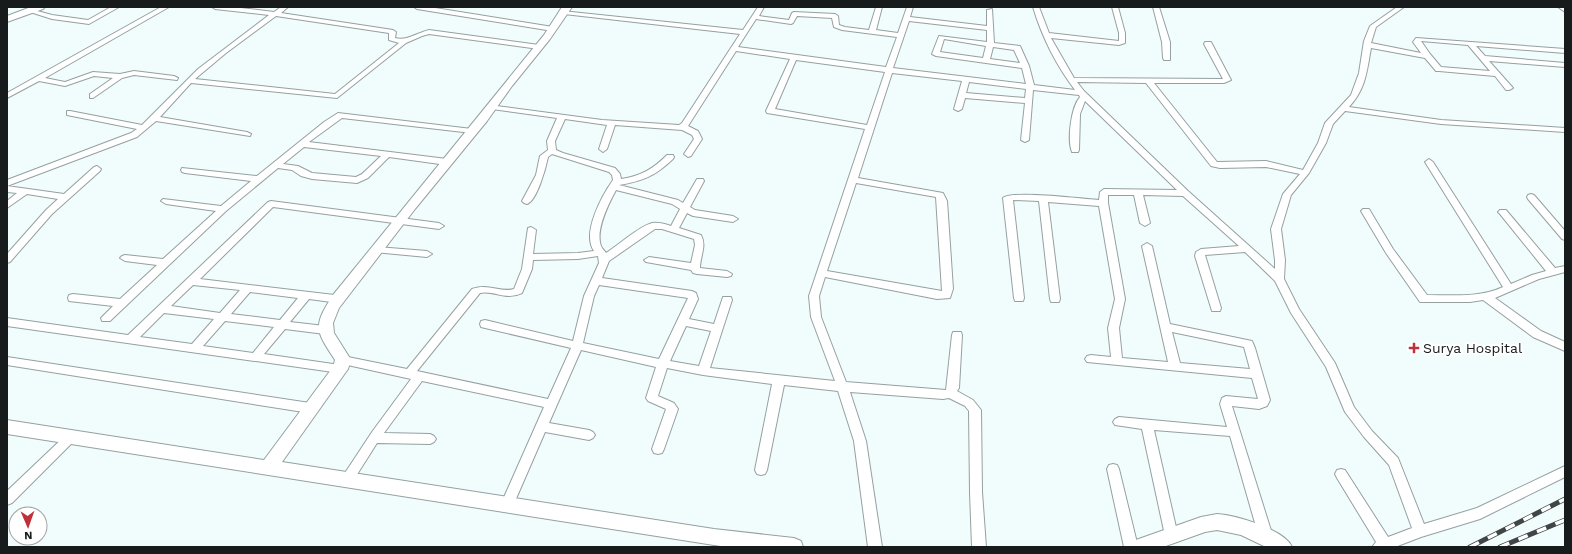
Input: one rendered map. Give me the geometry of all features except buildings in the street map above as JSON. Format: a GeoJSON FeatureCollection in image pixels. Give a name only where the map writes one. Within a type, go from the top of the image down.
{"type":"FeatureCollection","features":[{"type":"Feature","properties":{"kind":"street"},"geometry":{"type":"LineString","coordinates":[[7,19],[40,7]]}},
{"type":"Feature","properties":{"kind":"street"},"geometry":{"type":"LineString","coordinates":[[30,11],[52,17],[89,22],[116,7]]}},
{"type":"Feature","properties":{"kind":"street"},"geometry":{"type":"LineString","coordinates":[[7,96],[166,7]]}},
{"type":"Feature","properties":{"kind":"street"},"geometry":{"type":"LineString","coordinates":[[215,7],[275,14],[393,32],[391,39],[404,42]]}},
{"type":"Feature","properties":{"kind":"street"},"geometry":{"type":"LineString","coordinates":[[7,183],[126,138],[144,128],[189,81],[229,46],[285,7]]}},
{"type":"Feature","properties":{"kind":"street"},"geometry":{"type":"LineString","coordinates":[[417,7],[553,29]]}},
{"type":"Feature","properties":{"kind":"street"},"geometry":{"type":"LineString","coordinates":[[446,12],[453,7]]}},
{"type":"Feature","properties":{"kind":"street"},"geometry":{"type":"LineString","coordinates":[[683,127],[761,7]]}},
{"type":"Feature","properties":{"kind":"street"},"geometry":{"type":"LineString","coordinates":[[872,32],[879,7]]}},
{"type":"Feature","properties":{"kind":"street"},"geometry":{"type":"LineString","coordinates":[[875,547],[860,441],[842,386],[816,317],[814,296],[910,7]]}},
{"type":"Feature","properties":{"kind":"street"},"geometry":{"type":"LineString","coordinates":[[1036,7],[1047,35],[1072,80],[1083,94],[1185,194],[1247,249],[1278,279],[1295,310],[1331,366],[1349,409],[1368,434],[1394,462],[1420,532]]}},
{"type":"Feature","properties":{"kind":"street"},"geometry":{"type":"LineString","coordinates":[[1047,35],[1119,43],[1123,42],[1124,40],[1115,7]]}},
{"type":"Feature","properties":{"kind":"street"},"geometry":{"type":"LineString","coordinates":[[1156,7],[1166,42],[1167,58]]}},
{"type":"Feature","properties":{"kind":"street"},"geometry":{"type":"LineString","coordinates":[[1278,279],[1280,260],[1276,229],[1288,194],[1305,173],[1322,143],[1329,123],[1355,96],[1363,73],[1373,26],[1389,13],[1401,7]]}},
{"type":"Feature","properties":{"kind":"street"},"geometry":{"type":"LineString","coordinates":[[1561,7],[1565,10]]}},
{"type":"Feature","properties":{"kind":"street"},"geometry":{"type":"LineString","coordinates":[[268,468],[342,364],[340,353],[328,339],[325,330],[325,323],[329,314],[399,221],[492,107],[506,86],[553,29],[566,10],[744,32]]}},
{"type":"Feature","properties":{"kind":"street"},"geometry":{"type":"LineString","coordinates":[[986,61],[990,44],[990,10]]}},
{"type":"Feature","properties":{"kind":"street"},"geometry":{"type":"LineString","coordinates":[[754,18],[791,22],[794,14],[835,16],[836,26],[901,35]]}},
{"type":"Feature","properties":{"kind":"street"},"geometry":{"type":"LineString","coordinates":[[906,19],[990,28]]}},
{"type":"Feature","properties":{"kind":"street"},"geometry":{"type":"LineString","coordinates":[[945,23],[936,54],[1025,66]]}},
{"type":"Feature","properties":{"kind":"street"},"geometry":{"type":"LineString","coordinates":[[189,81],[337,96],[404,42],[420,34],[429,32],[539,46]]}},
{"type":"Feature","properties":{"kind":"street"},"geometry":{"type":"LineString","coordinates":[[941,37],[1019,49],[1030,86],[1025,140]]}},
{"type":"Feature","properties":{"kind":"street"},"geometry":{"type":"LineString","coordinates":[[1497,74],[1439,68],[1427,56],[1417,42],[1418,40],[1470,43],[1565,52]]}},
{"type":"Feature","properties":{"kind":"street"},"geometry":{"type":"LineString","coordinates":[[1470,43],[1508,88]]}},
{"type":"Feature","properties":{"kind":"street"},"geometry":{"type":"LineString","coordinates":[[1072,80],[1224,81],[1226,80],[1208,44]]}},
{"type":"Feature","properties":{"kind":"street"},"geometry":{"type":"LineString","coordinates":[[1368,45],[1427,56]]}},
{"type":"Feature","properties":{"kind":"street"},"geometry":{"type":"LineString","coordinates":[[734,49],[1083,94]]}},
{"type":"Feature","properties":{"kind":"street"},"geometry":{"type":"LineString","coordinates":[[794,57],[770,111],[870,128]]}},
{"type":"Feature","properties":{"kind":"street"},"geometry":{"type":"LineString","coordinates":[[1483,58],[1565,65]]}},
{"type":"Feature","properties":{"kind":"street"},"geometry":{"type":"LineString","coordinates":[[39,79],[65,84],[93,74],[120,76],[134,73],[174,78]]}},
{"type":"Feature","properties":{"kind":"street"},"geometry":{"type":"LineString","coordinates":[[93,96],[120,76]]}},
{"type":"Feature","properties":{"kind":"street"},"geometry":{"type":"LineString","coordinates":[[958,109],[966,79]]}},
{"type":"Feature","properties":{"kind":"street"},"geometry":{"type":"LineString","coordinates":[[1148,80],[1214,164],[1266,164],[1305,173]]}},
{"type":"Feature","properties":{"kind":"street"},"geometry":{"type":"LineString","coordinates":[[1075,150],[1077,107],[1083,94]]}},
{"type":"Feature","properties":{"kind":"street"},"geometry":{"type":"LineString","coordinates":[[962,95],[1029,101]]}},
{"type":"Feature","properties":{"kind":"street"},"geometry":{"type":"LineString","coordinates":[[492,107],[562,117],[677,128],[683,127],[695,133],[698,139],[688,154]]}},
{"type":"Feature","properties":{"kind":"street"},"geometry":{"type":"LineString","coordinates":[[1342,108],[1441,122],[1565,130]]}},
{"type":"Feature","properties":{"kind":"street"},"geometry":{"type":"LineString","coordinates":[[70,113],[144,128]]}},
{"type":"Feature","properties":{"kind":"street"},"geometry":{"type":"LineString","coordinates":[[106,318],[223,209],[276,165],[341,115],[472,131]]}},
{"type":"Feature","properties":{"kind":"street"},"geometry":{"type":"LineString","coordinates":[[507,504],[576,346],[589,296],[604,263],[602,256],[596,247],[595,238],[600,211],[614,185],[616,174],[612,170],[560,155],[552,151],[550,146],[551,141],[562,117]]}},
{"type":"Feature","properties":{"kind":"street"},"geometry":{"type":"LineString","coordinates":[[154,118],[247,134]]}},
{"type":"Feature","properties":{"kind":"street"},"geometry":{"type":"LineString","coordinates":[[602,149],[612,122]]}},
{"type":"Feature","properties":{"kind":"street"},"geometry":{"type":"LineString","coordinates":[[303,144],[448,162]]}},
{"type":"Feature","properties":{"kind":"street"},"geometry":{"type":"LineString","coordinates":[[527,201],[540,175],[544,156],[552,151]]}},
{"type":"Feature","properties":{"kind":"street"},"geometry":{"type":"LineString","coordinates":[[276,165],[295,168],[304,174],[312,176],[357,180],[365,176],[388,154]]}},
{"type":"Feature","properties":{"kind":"street"},"geometry":{"type":"LineString","coordinates":[[614,185],[649,176],[670,157]]}},
{"type":"Feature","properties":{"kind":"street"},"geometry":{"type":"LineString","coordinates":[[1429,162],[1509,289]]}},
{"type":"Feature","properties":{"kind":"street"},"geometry":{"type":"LineString","coordinates":[[7,260],[65,197],[97,169]]}},
{"type":"Feature","properties":{"kind":"street"},"geometry":{"type":"LineString","coordinates":[[185,170],[216,176],[259,179]]}},
{"type":"Feature","properties":{"kind":"street"},"geometry":{"type":"LineString","coordinates":[[821,273],[937,295],[946,295],[948,289],[942,200],[940,195],[853,180]]}},
{"type":"Feature","properties":{"kind":"street"},"geometry":{"type":"LineString","coordinates":[[674,229],[700,181]]}},
{"type":"Feature","properties":{"kind":"street"},"geometry":{"type":"LineString","coordinates":[[614,185],[675,202],[694,213],[733,219]]}},
{"type":"Feature","properties":{"kind":"street"},"geometry":{"type":"LineString","coordinates":[[7,189],[65,197]]}},
{"type":"Feature","properties":{"kind":"street"},"geometry":{"type":"LineString","coordinates":[[7,205],[24,192]]}},
{"type":"Feature","properties":{"kind":"street"},"geometry":{"type":"LineString","coordinates":[[1117,361],[1113,330],[1114,321],[1120,308],[1120,299],[1103,203],[1104,192],[1185,194]]}},
{"type":"Feature","properties":{"kind":"street"},"geometry":{"type":"LineString","coordinates":[[1138,192],[1144,224]]}},
{"type":"Feature","properties":{"kind":"street"},"geometry":{"type":"LineString","coordinates":[[1531,197],[1565,237]]}},
{"type":"Feature","properties":{"kind":"street"},"geometry":{"type":"LineString","coordinates":[[1018,298],[1008,198],[1043,198],[1103,203]]}},
{"type":"Feature","properties":{"kind":"street"},"geometry":{"type":"LineString","coordinates":[[1043,198],[1055,299]]}},
{"type":"Feature","properties":{"kind":"street"},"geometry":{"type":"LineString","coordinates":[[166,201],[223,209]]}},
{"type":"Feature","properties":{"kind":"street"},"geometry":{"type":"LineString","coordinates":[[131,339],[271,204],[439,226]]}},
{"type":"Feature","properties":{"kind":"street"},"geometry":{"type":"LineString","coordinates":[[1366,211],[1389,251],[1424,298],[1470,298],[1496,295],[1536,277],[1565,269]]}},
{"type":"Feature","properties":{"kind":"street"},"geometry":{"type":"LineString","coordinates":[[1503,212],[1553,272]]}},
{"type":"Feature","properties":{"kind":"street"},"geometry":{"type":"LineString","coordinates":[[528,257],[602,256],[620,248],[654,226],[662,226],[695,235],[700,241],[700,249],[695,267]]}},
{"type":"Feature","properties":{"kind":"street"},"geometry":{"type":"LineString","coordinates":[[347,480],[414,375],[476,291],[482,289],[511,293],[518,291],[527,269],[531,230]]}},
{"type":"Feature","properties":{"kind":"street"},"geometry":{"type":"LineString","coordinates":[[1147,246],[1175,366]]}},
{"type":"Feature","properties":{"kind":"street"},"geometry":{"type":"LineString","coordinates":[[1216,308],[1200,256],[1201,252],[1247,249]]}},
{"type":"Feature","properties":{"kind":"street"},"geometry":{"type":"LineString","coordinates":[[377,250],[426,254]]}},
{"type":"Feature","properties":{"kind":"street"},"geometry":{"type":"LineString","coordinates":[[125,258],[166,263]]}},
{"type":"Feature","properties":{"kind":"street"},"geometry":{"type":"LineString","coordinates":[[649,260],[695,267],[697,271],[700,272],[726,274]]}},
{"type":"Feature","properties":{"kind":"street"},"geometry":{"type":"LineString","coordinates":[[191,281],[339,299]]}},
{"type":"Feature","properties":{"kind":"street"},"geometry":{"type":"LineString","coordinates":[[596,281],[692,296],[693,301],[663,363],[652,394],[652,398],[670,406],[672,409],[658,449]]}},
{"type":"Feature","properties":{"kind":"street"},"geometry":{"type":"LineString","coordinates":[[194,349],[248,288]]}},
{"type":"Feature","properties":{"kind":"street"},"geometry":{"type":"LineString","coordinates":[[256,358],[306,295]]}},
{"type":"Feature","properties":{"kind":"street"},"geometry":{"type":"LineString","coordinates":[[1485,296],[1537,334],[1565,347]]}},
{"type":"Feature","properties":{"kind":"street"},"geometry":{"type":"LineString","coordinates":[[73,298],[123,303]]}},
{"type":"Feature","properties":{"kind":"street"},"geometry":{"type":"LineString","coordinates":[[703,370],[727,300]]}},
{"type":"Feature","properties":{"kind":"street"},"geometry":{"type":"LineString","coordinates":[[162,309],[221,318],[325,330]]}},
{"type":"Feature","properties":{"kind":"street"},"geometry":{"type":"LineString","coordinates":[[7,322],[256,358],[342,364],[414,375],[551,404]]}},
{"type":"Feature","properties":{"kind":"street"},"geometry":{"type":"LineString","coordinates":[[684,322],[717,328]]}},
{"type":"Feature","properties":{"kind":"street"},"geometry":{"type":"LineString","coordinates":[[485,324],[576,346],[703,370],[779,380],[842,386],[943,395],[950,393],[969,403],[975,410],[976,492],[979,547]]}},
{"type":"Feature","properties":{"kind":"street"},"geometry":{"type":"LineString","coordinates":[[1167,327],[1248,344],[1264,400],[1263,403],[1258,404],[1226,401],[1226,404],[1266,537]]}},
{"type":"Feature","properties":{"kind":"street"},"geometry":{"type":"LineString","coordinates":[[950,393],[953,388],[957,335]]}},
{"type":"Feature","properties":{"kind":"street"},"geometry":{"type":"LineString","coordinates":[[1091,359],[1257,374]]}},
{"type":"Feature","properties":{"kind":"street"},"geometry":{"type":"LineString","coordinates":[[7,361],[310,408]]}},
{"type":"Feature","properties":{"kind":"street"},"geometry":{"type":"LineString","coordinates":[[761,470],[779,380]]}},
{"type":"Feature","properties":{"kind":"street"},"geometry":{"type":"LineString","coordinates":[[1119,422],[1234,432]]}},
{"type":"Feature","properties":{"kind":"street"},"geometry":{"type":"LineString","coordinates":[[1147,425],[1171,536]]}},
{"type":"Feature","properties":{"kind":"street"},"geometry":{"type":"LineString","coordinates":[[541,426],[589,435]]}},
{"type":"Feature","properties":{"kind":"street"},"geometry":{"type":"LineString","coordinates":[[7,427],[507,504],[714,538],[794,547]]}},
{"type":"Feature","properties":{"kind":"street"},"geometry":{"type":"LineString","coordinates":[[7,499],[71,437]]}},
{"type":"Feature","properties":{"kind":"street"},"geometry":{"type":"LineString","coordinates":[[374,438],[430,439]]}},
{"type":"Feature","properties":{"kind":"street"},"geometry":{"type":"LineString","coordinates":[[1113,469],[1131,547]]}},
{"type":"Feature","properties":{"kind":"street"},"geometry":{"type":"LineString","coordinates":[[1341,474],[1382,546],[1480,513],[1565,471]]}},
{"type":"Feature","properties":{"kind":"street"},"geometry":{"type":"LineString","coordinates":[[1140,547],[1204,524],[1216,522],[1233,524],[1266,537],[1283,547]]}},
{"type":"Feature","properties":{"kind":"railway"},"geometry":{"type":"LineString","coordinates":[[1470,547],[1565,499]]}},
{"type":"Feature","properties":{"kind":"railway"},"geometry":{"type":"LineString","coordinates":[[1500,547],[1565,520]]}},
{"type":"Feature","properties":{"kind":"place","name":"Surya Hospital"},"geometry":{"type":"Point","coordinates":[1414,348]}}]}
